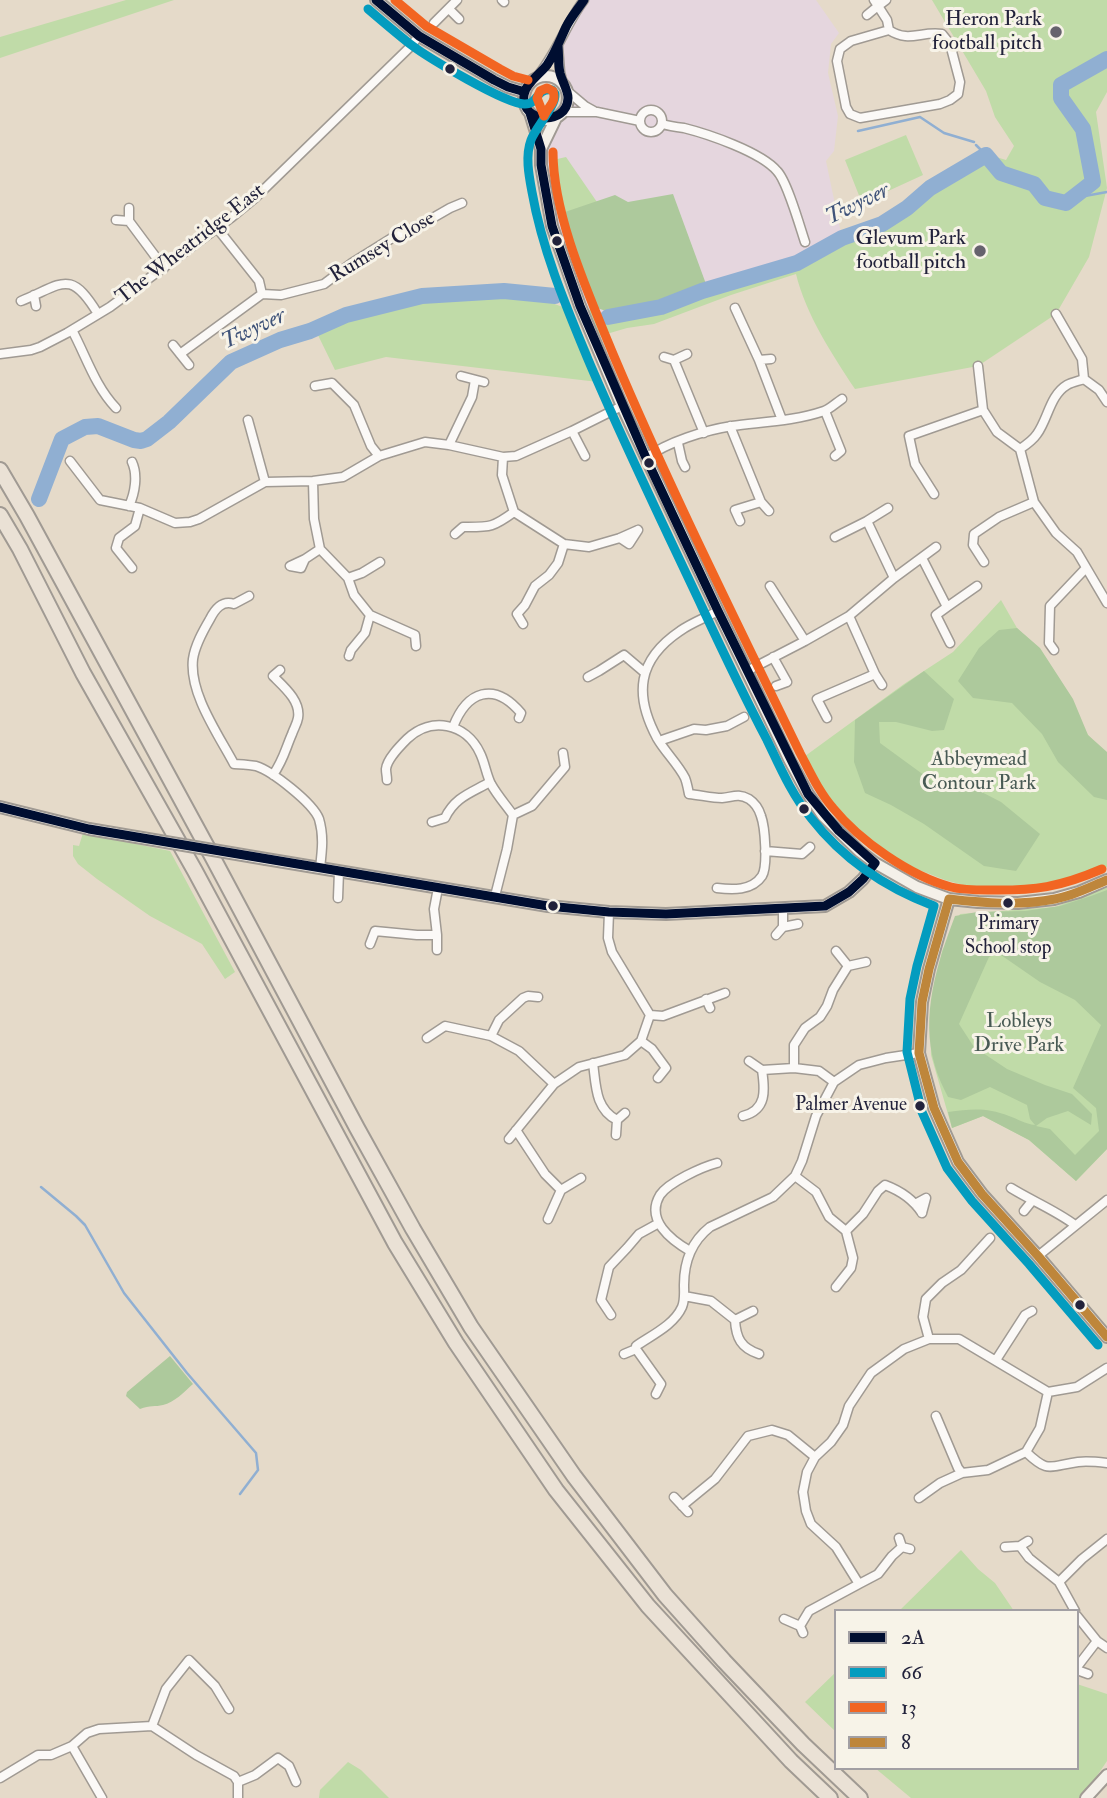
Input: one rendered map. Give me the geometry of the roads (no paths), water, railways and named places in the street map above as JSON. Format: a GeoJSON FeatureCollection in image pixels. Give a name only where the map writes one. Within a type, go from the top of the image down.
{"type":"FeatureCollection","features":[{"type":"Feature","properties":{"kind":"highway"},"geometry":{"type":"LineString","coordinates":[[0,470],[201,835],[363,1139],[471,1328],[574,1476],[666,1595],[803,1744],[860,1798]]}},
{"type":"Feature","properties":{"kind":"highway"},"geometry":{"type":"LineString","coordinates":[[0,515],[83,673],[195,871],[376,1209],[456,1343],[556,1490],[648,1606],[791,1761],[830,1798]]}},
{"type":"Feature","properties":{"kind":"street"},"geometry":{"type":"LineString","coordinates":[[376,0],[419,36],[494,80],[525,92]]}},
{"type":"Feature","properties":{"kind":"street"},"geometry":{"type":"LineString","coordinates":[[434,23],[457,0]]}},
{"type":"Feature","properties":{"kind":"street"},"geometry":{"type":"LineString","coordinates":[[584,0],[566,26],[545,68],[525,92],[524,100],[541,149],[541,165],[552,226],[580,306],[622,406],[808,794],[832,825],[875,863],[917,887],[949,899],[1018,903],[1054,899],[1107,880]]}},
{"type":"Feature","properties":{"kind":"street"},"geometry":{"type":"LineString","coordinates":[[867,15],[876,3],[886,0]]}},
{"type":"Feature","properties":{"kind":"street"},"geometry":{"type":"LineString","coordinates":[[876,3],[887,20],[889,30],[897,35],[906,37],[942,34],[950,44],[960,82],[958,94],[940,104],[860,118],[850,114],[846,107],[837,61],[840,49],[851,41],[889,30]]}},
{"type":"Feature","properties":{"kind":"street"},"geometry":{"type":"LineString","coordinates":[[449,9],[459,19]]}},
{"type":"Feature","properties":{"kind":"street","name":"The Wheatridge East"},"geometry":{"type":"LineString","coordinates":[[0,354],[40,347],[72,330],[122,300],[217,228],[255,198],[419,36]]}},
{"type":"Feature","properties":{"kind":"street"},"geometry":{"type":"LineString","coordinates":[[541,149],[567,102],[560,72],[558,46]]}},
{"type":"Feature","properties":{"kind":"street"},"geometry":{"type":"LineString","coordinates":[[536,78],[550,76],[559,80],[585,106],[597,112],[640,121]]}},
{"type":"Feature","properties":{"kind":"street"},"geometry":{"type":"LineString","coordinates":[[654,110],[660,114],[662,124],[655,132],[648,132],[642,128],[640,121],[645,112],[654,110]]}},
{"type":"Feature","properties":{"kind":"street"},"geometry":{"type":"LineString","coordinates":[[530,113],[543,120],[559,115],[597,112]]}},
{"type":"Feature","properties":{"kind":"street"},"geometry":{"type":"LineString","coordinates":[[662,124],[711,137],[767,162],[779,173],[805,242]]}},
{"type":"Feature","properties":{"kind":"street","name":"Rumsey Close"},"geometry":{"type":"LineString","coordinates":[[262,294],[281,295],[324,284],[392,238],[462,203]]}},
{"type":"Feature","properties":{"kind":"street"},"geometry":{"type":"LineString","coordinates":[[129,208],[128,221],[164,268]]}},
{"type":"Feature","properties":{"kind":"street"},"geometry":{"type":"LineString","coordinates":[[116,220],[128,221]]}},
{"type":"Feature","properties":{"kind":"street"},"geometry":{"type":"LineString","coordinates":[[180,354],[262,294],[258,281],[217,228]]}},
{"type":"Feature","properties":{"kind":"street"},"geometry":{"type":"LineString","coordinates":[[21,301],[57,285],[71,284],[87,296],[98,314]]}},
{"type":"Feature","properties":{"kind":"street"},"geometry":{"type":"LineString","coordinates":[[34,295],[36,306]]}},
{"type":"Feature","properties":{"kind":"street"},"geometry":{"type":"LineString","coordinates":[[735,308],[739,327],[759,360],[782,421]]}},
{"type":"Feature","properties":{"kind":"street"},"geometry":{"type":"LineString","coordinates":[[1056,314],[1082,359],[1084,379],[1099,390],[1107,402]]}},
{"type":"Feature","properties":{"kind":"street"},"geometry":{"type":"LineString","coordinates":[[72,330],[96,380],[112,396],[116,408]]}},
{"type":"Feature","properties":{"kind":"street"},"geometry":{"type":"LineString","coordinates":[[173,345],[189,365]]}},
{"type":"Feature","properties":{"kind":"street"},"geometry":{"type":"LineString","coordinates":[[664,357],[674,360],[687,354]]}},
{"type":"Feature","properties":{"kind":"street"},"geometry":{"type":"LineString","coordinates":[[759,360],[771,359]]}},
{"type":"Feature","properties":{"kind":"street"},"geometry":{"type":"LineString","coordinates":[[674,360],[704,433]]}},
{"type":"Feature","properties":{"kind":"street"},"geometry":{"type":"LineString","coordinates":[[978,366],[983,410],[997,432],[1020,449],[1034,502],[1056,533],[1077,552],[1107,603]]}},
{"type":"Feature","properties":{"kind":"street"},"geometry":{"type":"LineString","coordinates":[[449,445],[479,381],[461,376]]}},
{"type":"Feature","properties":{"kind":"street"},"geometry":{"type":"LineString","coordinates":[[1020,449],[1036,436],[1056,396],[1067,385],[1084,379]]}},
{"type":"Feature","properties":{"kind":"street"},"geometry":{"type":"LineString","coordinates":[[315,386],[332,383],[354,405],[371,446],[379,456]]}},
{"type":"Feature","properties":{"kind":"street"},"geometry":{"type":"LineString","coordinates":[[646,458],[704,433],[730,426],[782,421],[825,411],[842,399]]}},
{"type":"Feature","properties":{"kind":"street"},"geometry":{"type":"LineString","coordinates":[[69,461],[100,500],[140,508],[168,522],[180,524],[199,519],[265,482],[343,477],[379,456],[425,442],[503,457],[516,456],[622,406]]}},
{"type":"Feature","properties":{"kind":"street"},"geometry":{"type":"LineString","coordinates":[[934,494],[915,464],[905,435],[983,410]]}},
{"type":"Feature","properties":{"kind":"street"},"geometry":{"type":"LineString","coordinates":[[825,411],[841,451],[835,456]]}},
{"type":"Feature","properties":{"kind":"street"},"geometry":{"type":"LineString","coordinates":[[248,419],[247,430],[265,482]]}},
{"type":"Feature","properties":{"kind":"street"},"geometry":{"type":"LineString","coordinates":[[730,426],[761,502],[769,511]]}},
{"type":"Feature","properties":{"kind":"street"},"geometry":{"type":"LineString","coordinates":[[572,431],[585,456]]}},
{"type":"Feature","properties":{"kind":"street"},"geometry":{"type":"LineString","coordinates":[[678,443],[681,464]]}},
{"type":"Feature","properties":{"kind":"street"},"geometry":{"type":"LineString","coordinates":[[503,457],[502,475],[514,512],[564,544],[589,547],[638,530]]}},
{"type":"Feature","properties":{"kind":"street"},"geometry":{"type":"LineString","coordinates":[[129,506],[136,470],[132,462]]}},
{"type":"Feature","properties":{"kind":"street"},"geometry":{"type":"LineString","coordinates":[[313,481],[314,519],[320,549],[348,578],[354,595],[370,615],[415,635],[416,646]]}},
{"type":"Feature","properties":{"kind":"street"},"geometry":{"type":"LineString","coordinates":[[740,521],[735,510],[761,502]]}},
{"type":"Feature","properties":{"kind":"street"},"geometry":{"type":"LineString","coordinates":[[974,534],[999,517],[1034,502]]}},
{"type":"Feature","properties":{"kind":"street"},"geometry":{"type":"LineString","coordinates":[[132,568],[116,548],[119,538],[135,526],[140,508]]}},
{"type":"Feature","properties":{"kind":"street"},"geometry":{"type":"LineString","coordinates":[[835,537],[888,508]]}},
{"type":"Feature","properties":{"kind":"street"},"geometry":{"type":"LineString","coordinates":[[455,534],[463,527],[495,525],[514,512]]}},
{"type":"Feature","properties":{"kind":"street"},"geometry":{"type":"LineString","coordinates":[[867,521],[894,578]]}},
{"type":"Feature","properties":{"kind":"street"},"geometry":{"type":"LineString","coordinates":[[965,530],[974,534]]}},
{"type":"Feature","properties":{"kind":"street"},"geometry":{"type":"LineString","coordinates":[[974,534],[973,545],[984,562]]}},
{"type":"Feature","properties":{"kind":"street"},"geometry":{"type":"LineString","coordinates":[[523,624],[517,614],[525,606],[535,586],[549,575],[558,563],[564,544]]}},
{"type":"Feature","properties":{"kind":"street"},"geometry":{"type":"LineString","coordinates":[[747,671],[849,616],[936,547]]}},
{"type":"Feature","properties":{"kind":"street"},"geometry":{"type":"LineString","coordinates":[[305,559],[320,549]]}},
{"type":"Feature","properties":{"kind":"street"},"geometry":{"type":"LineString","coordinates":[[922,558],[947,607]]}},
{"type":"Feature","properties":{"kind":"street"},"geometry":{"type":"LineString","coordinates":[[348,578],[380,562]]}},
{"type":"Feature","properties":{"kind":"street"},"geometry":{"type":"LineString","coordinates":[[1054,650],[1049,643],[1048,606],[1086,568]]}},
{"type":"Feature","properties":{"kind":"street"},"geometry":{"type":"LineString","coordinates":[[770,586],[805,641]]}},
{"type":"Feature","properties":{"kind":"street"},"geometry":{"type":"LineString","coordinates":[[950,643],[936,615],[977,586]]}},
{"type":"Feature","properties":{"kind":"street"},"geometry":{"type":"LineString","coordinates":[[249,596],[234,604],[223,603],[214,612],[193,657],[192,676],[198,695],[234,764],[258,766],[273,775],[318,815],[323,837],[320,868]]}},
{"type":"Feature","properties":{"kind":"street"},"geometry":{"type":"LineString","coordinates":[[716,888],[743,889],[763,874],[763,819],[756,804],[738,794],[721,798],[689,794],[685,778],[659,741],[648,719],[643,697],[644,672],[659,649],[680,631],[718,611]]}},
{"type":"Feature","properties":{"kind":"street"},"geometry":{"type":"LineString","coordinates":[[348,651],[365,633],[370,615]]}},
{"type":"Feature","properties":{"kind":"street"},"geometry":{"type":"LineString","coordinates":[[849,616],[882,685]]}},
{"type":"Feature","properties":{"kind":"street"},"geometry":{"type":"LineString","coordinates":[[588,677],[624,655],[644,672]]}},
{"type":"Feature","properties":{"kind":"street"},"geometry":{"type":"LineString","coordinates":[[773,657],[787,682],[776,686]]}},
{"type":"Feature","properties":{"kind":"street"},"geometry":{"type":"LineString","coordinates":[[827,719],[817,699],[875,674]]}},
{"type":"Feature","properties":{"kind":"street"},"geometry":{"type":"LineString","coordinates":[[273,775],[303,715],[289,692],[274,676]]}},
{"type":"Feature","properties":{"kind":"street"},"geometry":{"type":"LineString","coordinates":[[453,727],[464,706],[485,693],[492,692],[513,704],[521,713],[519,718]]}},
{"type":"Feature","properties":{"kind":"street"},"geometry":{"type":"LineString","coordinates":[[659,741],[694,729],[727,726],[744,717]]}},
{"type":"Feature","properties":{"kind":"street"},"geometry":{"type":"LineString","coordinates":[[387,780],[382,767],[409,737],[419,730],[432,725],[453,727],[475,745],[481,754],[490,782],[513,815],[495,897]]}},
{"type":"Feature","properties":{"kind":"street"},"geometry":{"type":"LineString","coordinates":[[513,815],[532,806],[565,767],[563,753]]}},
{"type":"Feature","properties":{"kind":"street"},"geometry":{"type":"LineString","coordinates":[[565,767],[574,770]]}},
{"type":"Feature","properties":{"kind":"street"},"geometry":{"type":"LineString","coordinates":[[432,822],[448,821],[451,806],[461,797],[490,782]]}},
{"type":"Feature","properties":{"kind":"street"},"geometry":{"type":"LineString","coordinates":[[0,807],[85,828],[548,906],[609,912],[682,914],[825,906],[849,892],[875,863]]}},
{"type":"Feature","properties":{"kind":"street"},"geometry":{"type":"LineString","coordinates":[[765,851],[802,854],[810,847]]}},
{"type":"Feature","properties":{"kind":"street"},"geometry":{"type":"LineString","coordinates":[[338,898],[339,871]]}},
{"type":"Feature","properties":{"kind":"street"},"geometry":{"type":"LineString","coordinates":[[438,888],[434,909],[438,950]]}},
{"type":"Feature","properties":{"kind":"street"},"geometry":{"type":"LineString","coordinates":[[949,899],[922,1002],[919,1053],[934,1108],[958,1162],[982,1194],[1107,1337]]}},
{"type":"Feature","properties":{"kind":"street"},"geometry":{"type":"LineString","coordinates":[[783,909],[783,927]]}},
{"type":"Feature","properties":{"kind":"street"},"geometry":{"type":"LineString","coordinates":[[609,912],[608,938],[612,952],[650,1015]]}},
{"type":"Feature","properties":{"kind":"street"},"geometry":{"type":"LineString","coordinates":[[776,936],[783,927],[798,923]]}},
{"type":"Feature","properties":{"kind":"street"},"geometry":{"type":"LineString","coordinates":[[367,924],[375,931],[437,935]]}},
{"type":"Feature","properties":{"kind":"street"},"geometry":{"type":"LineString","coordinates":[[370,944],[375,931]]}},
{"type":"Feature","properties":{"kind":"street"},"geometry":{"type":"LineString","coordinates":[[836,951],[848,967]]}},
{"type":"Feature","properties":{"kind":"street"},"geometry":{"type":"LineString","coordinates":[[794,1068],[794,1045],[805,1028],[820,1017],[848,967],[866,962]]}},
{"type":"Feature","properties":{"kind":"street"},"geometry":{"type":"LineString","coordinates":[[650,1015],[663,1016],[725,993]]}},
{"type":"Feature","properties":{"kind":"street"},"geometry":{"type":"LineString","coordinates":[[491,1036],[499,1020],[523,998],[538,997]]}},
{"type":"Feature","properties":{"kind":"street"},"geometry":{"type":"LineString","coordinates":[[706,999],[710,1008]]}},
{"type":"Feature","properties":{"kind":"street"},"geometry":{"type":"LineString","coordinates":[[509,1139],[554,1084],[579,1067],[625,1055],[640,1041],[650,1015]]}},
{"type":"Feature","properties":{"kind":"street"},"geometry":{"type":"LineString","coordinates":[[442,1016],[445,1026]]}},
{"type":"Feature","properties":{"kind":"street"},"geometry":{"type":"LineString","coordinates":[[427,1038],[445,1026],[491,1036],[519,1051],[554,1084]]}},
{"type":"Feature","properties":{"kind":"street"},"geometry":{"type":"LineString","coordinates":[[640,1041],[652,1049],[667,1071],[658,1078]]}},
{"type":"Feature","properties":{"kind":"street"},"geometry":{"type":"LineString","coordinates":[[624,1353],[636,1349],[636,1346],[673,1321],[682,1307],[686,1264],[690,1251],[701,1234],[710,1227],[773,1197],[795,1177],[816,1116],[834,1082],[859,1065],[919,1053]]}},
{"type":"Feature","properties":{"kind":"street"},"geometry":{"type":"LineString","coordinates":[[749,1061],[762,1070],[794,1068],[819,1071],[834,1082]]}},
{"type":"Feature","properties":{"kind":"street"},"geometry":{"type":"LineString","coordinates":[[593,1063],[598,1102],[608,1115],[617,1120]]}},
{"type":"Feature","properties":{"kind":"street"},"geometry":{"type":"LineString","coordinates":[[747,1115],[762,1102],[765,1092],[762,1070]]}},
{"type":"Feature","properties":{"kind":"street"},"geometry":{"type":"LineString","coordinates":[[615,1135],[617,1120],[625,1113]]}},
{"type":"Feature","properties":{"kind":"street"},"geometry":{"type":"LineString","coordinates":[[516,1130],[545,1174],[561,1190]]}},
{"type":"Feature","properties":{"kind":"street"},"geometry":{"type":"LineString","coordinates":[[700,1157],[704,1167]]}},
{"type":"Feature","properties":{"kind":"street"},"geometry":{"type":"LineString","coordinates":[[690,1251],[666,1234],[659,1223],[656,1211],[660,1195],[674,1183],[717,1163]]}},
{"type":"Feature","properties":{"kind":"street"},"geometry":{"type":"LineString","coordinates":[[883,1174],[885,1185]]}},
{"type":"Feature","properties":{"kind":"street"},"geometry":{"type":"LineString","coordinates":[[795,1177],[816,1192],[829,1217],[846,1231],[853,1258],[851,1268],[836,1287]]}},
{"type":"Feature","properties":{"kind":"street"},"geometry":{"type":"LineString","coordinates":[[548,1219],[561,1190],[581,1178]]}},
{"type":"Feature","properties":{"kind":"street"},"geometry":{"type":"LineString","coordinates":[[846,1231],[885,1185]]}},
{"type":"Feature","properties":{"kind":"street"},"geometry":{"type":"LineString","coordinates":[[885,1185],[898,1190],[915,1203],[922,1213]]}},
{"type":"Feature","properties":{"kind":"street"},"geometry":{"type":"LineString","coordinates":[[1010,1188],[1059,1213],[1075,1225]]}},
{"type":"Feature","properties":{"kind":"street"},"geometry":{"type":"LineString","coordinates":[[1038,1256],[1107,1200]]}},
{"type":"Feature","properties":{"kind":"street"},"geometry":{"type":"LineString","coordinates":[[1024,1211],[1032,1201]]}},
{"type":"Feature","properties":{"kind":"street"},"geometry":{"type":"LineString","coordinates":[[610,1311],[596,1299],[609,1267],[639,1234],[659,1223]]}},
{"type":"Feature","properties":{"kind":"street"},"geometry":{"type":"LineString","coordinates":[[929,1339],[923,1317],[926,1299],[942,1283],[961,1270],[968,1257],[990,1238]]}},
{"type":"Feature","properties":{"kind":"street"},"geometry":{"type":"LineString","coordinates":[[684,1296],[710,1301],[735,1320],[736,1337],[748,1350],[759,1354]]}},
{"type":"Feature","properties":{"kind":"street"},"geometry":{"type":"LineString","coordinates":[[735,1320],[753,1311]]}},
{"type":"Feature","properties":{"kind":"street"},"geometry":{"type":"LineString","coordinates":[[996,1360],[1025,1315],[1032,1311]]}},
{"type":"Feature","properties":{"kind":"street"},"geometry":{"type":"LineString","coordinates":[[859,1584],[836,1547],[811,1524],[803,1492],[807,1472],[815,1457],[831,1442],[843,1425],[849,1406],[871,1373],[904,1349],[929,1339],[959,1339],[1048,1392],[1077,1387],[1107,1368]]}},
{"type":"Feature","properties":{"kind":"street"},"geometry":{"type":"LineString","coordinates":[[636,1349],[661,1384]]}},
{"type":"Feature","properties":{"kind":"street"},"geometry":{"type":"LineString","coordinates":[[739,1356],[748,1350]]}},
{"type":"Feature","properties":{"kind":"street"},"geometry":{"type":"LineString","coordinates":[[656,1394],[661,1384],[670,1378]]}},
{"type":"Feature","properties":{"kind":"street"},"geometry":{"type":"LineString","coordinates":[[919,1498],[940,1483],[962,1473],[988,1470],[1026,1452],[1040,1428],[1048,1392]]}},
{"type":"Feature","properties":{"kind":"street"},"geometry":{"type":"LineString","coordinates":[[942,1420],[962,1473]]}},
{"type":"Feature","properties":{"kind":"street"},"geometry":{"type":"LineString","coordinates":[[674,1497],[685,1509],[715,1479],[748,1436],[772,1430],[788,1435],[815,1457]]}},
{"type":"Feature","properties":{"kind":"street"},"geometry":{"type":"LineString","coordinates":[[1026,1452],[1040,1465],[1056,1467],[1080,1461],[1107,1463]]}},
{"type":"Feature","properties":{"kind":"street"},"geometry":{"type":"LineString","coordinates":[[1059,1582],[1107,1539]]}},
{"type":"Feature","properties":{"kind":"street"},"geometry":{"type":"LineString","coordinates":[[1005,1547],[1024,1543],[1029,1558],[1059,1582],[1074,1609]]}},
{"type":"Feature","properties":{"kind":"street"},"geometry":{"type":"LineString","coordinates":[[784,1619],[802,1630],[809,1611],[878,1574],[904,1545]]}},
{"type":"Feature","properties":{"kind":"street"},"geometry":{"type":"LineString","coordinates":[[1079,1618],[1097,1641],[1107,1648]]}},
{"type":"Feature","properties":{"kind":"street"},"geometry":{"type":"LineString","coordinates":[[1079,1665],[1097,1641]]}},
{"type":"Feature","properties":{"kind":"street"},"geometry":{"type":"LineString","coordinates":[[152,1727],[166,1689],[189,1660],[215,1686],[229,1709]]}},
{"type":"Feature","properties":{"kind":"street"},"geometry":{"type":"LineString","coordinates":[[1079,1669],[1088,1674]]}},
{"type":"Feature","properties":{"kind":"street"},"geometry":{"type":"LineString","coordinates":[[0,1778],[38,1755],[51,1755],[72,1746],[87,1733],[99,1728],[152,1727],[234,1776],[238,1783],[238,1798]]}},
{"type":"Feature","properties":{"kind":"street"},"geometry":{"type":"LineString","coordinates":[[72,1746],[102,1798]]}},
{"type":"Feature","properties":{"kind":"street"},"geometry":{"type":"LineString","coordinates":[[238,1783],[255,1775],[278,1758],[289,1766],[296,1782]]}},
{"type":"Feature","properties":{"kind":"street"},"geometry":{"type":"LineString","coordinates":[[1086,1798],[1107,1776]]}},
{"type":"Feature","properties":{"kind":"waterway","name":"Twyver"},"geometry":{"type":"LineString","coordinates":[[608,317],[661,307],[702,291],[797,263],[842,238],[882,224],[907,208],[930,188],[986,155],[1001,173],[1034,184],[1045,198],[1066,203],[1093,182],[1083,129],[1061,98],[1061,85],[1107,59]]}},
{"type":"Feature","properties":{"kind":"waterway"},"geometry":{"type":"LineString","coordinates":[[858,131],[920,117],[944,133],[974,142]]}},
{"type":"Feature","properties":{"kind":"waterway"},"geometry":{"type":"LineString","coordinates":[[976,145],[986,155]]}},
{"type":"Feature","properties":{"kind":"waterway","name":"Twyver"},"geometry":{"type":"LineString","coordinates":[[1066,203],[1107,192]]}},
{"type":"Feature","properties":{"kind":"waterway","name":"Twyver"},"geometry":{"type":"LineString","coordinates":[[39,499],[62,439],[85,427],[98,426],[134,440],[147,439],[169,422],[231,362],[280,340],[310,331],[346,315],[422,296],[504,291],[555,296]]}},
{"type":"Feature","properties":{"kind":"waterway"},"geometry":{"type":"LineString","coordinates":[[41,1187],[85,1225],[124,1293],[187,1373],[256,1453],[258,1470],[240,1494]]}},
{"type":"Feature","properties":{"kind":"place","name":"Heron Park football pitch"},"geometry":{"type":"Point","coordinates":[1056,32]}},
{"type":"Feature","properties":{"kind":"place","name":"Glevum Park football pitch"},"geometry":{"type":"Point","coordinates":[980,251]}},
{"type":"Feature","properties":{"kind":"place","name":"Primary School stop"},"geometry":{"type":"Point","coordinates":[1008,903]}},
{"type":"Feature","properties":{"kind":"place","name":"Palmer Avenue"},"geometry":{"type":"Point","coordinates":[920,1106]}},
{"type":"Feature","properties":{"kind":"park label","name":"Abbeymead Contour Park"},"geometry":{"type":"Point","coordinates":[979,772]}},
{"type":"Feature","properties":{"kind":"park label","name":"Lobleys Drive Park"},"geometry":{"type":"Point","coordinates":[1019,1034]}}]}
